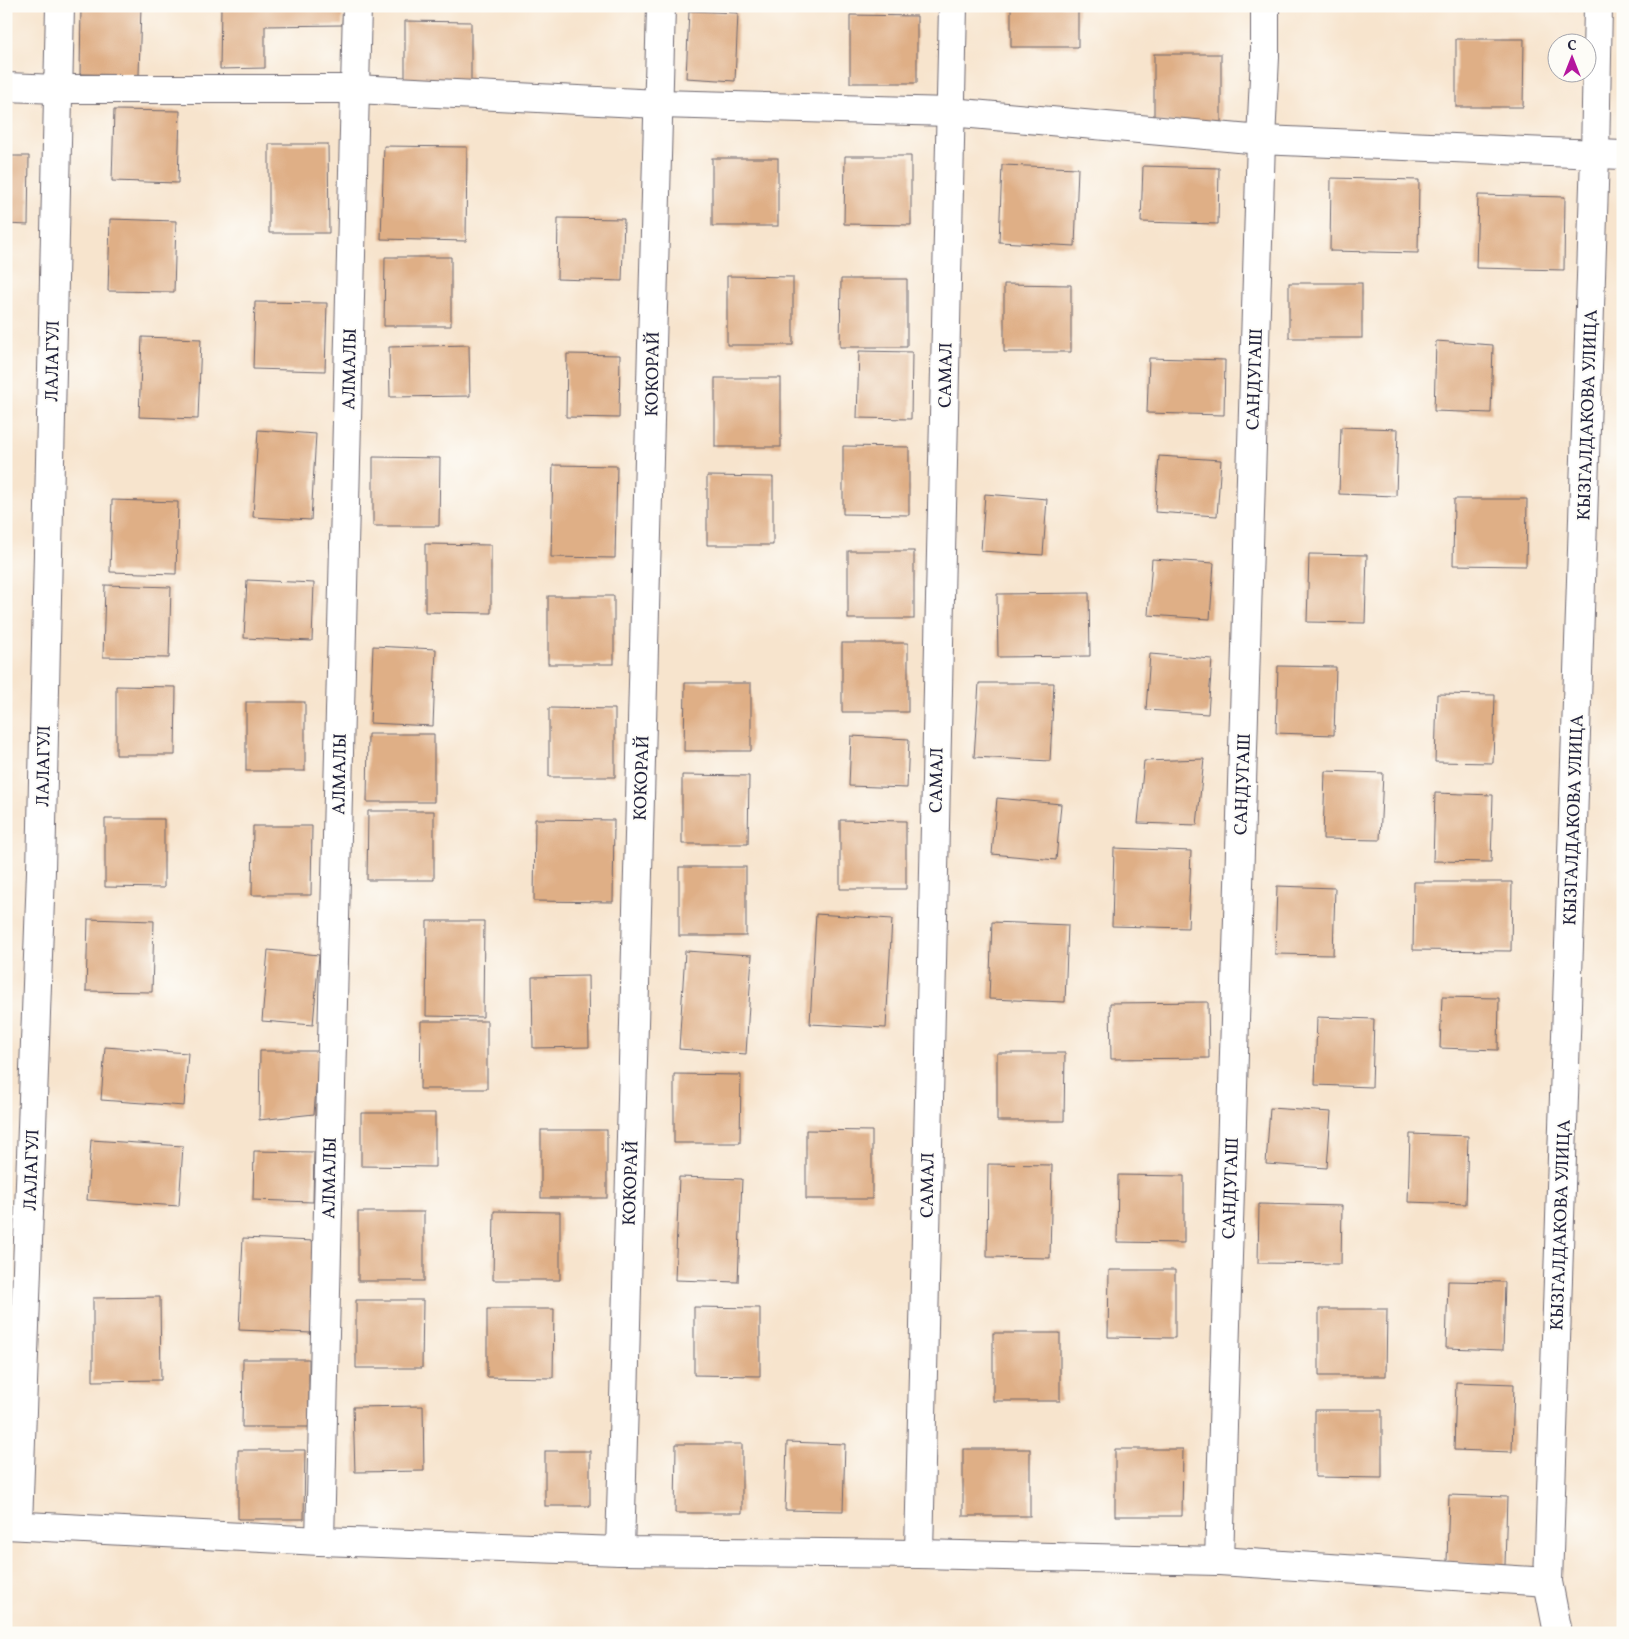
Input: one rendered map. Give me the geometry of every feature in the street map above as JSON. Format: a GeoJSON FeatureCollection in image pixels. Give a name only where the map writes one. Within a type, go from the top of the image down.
{"type":"FeatureCollection","features":[{"type":"Feature","properties":{"kind":"street","name":"ЛАЛАГУЛ"},"geometry":{"type":"LineString","coordinates":[[12,1525],[41,871],[60,6]]}},
{"type":"Feature","properties":{"kind":"street","name":"АЛМАЛЫ"},"geometry":{"type":"LineString","coordinates":[[320,1541],[357,6]]}},
{"type":"Feature","properties":{"kind":"street","name":"КОКОРАЙ"},"geometry":{"type":"LineString","coordinates":[[620,1551],[661,6]]}},
{"type":"Feature","properties":{"kind":"street","name":"САМАЛ"},"geometry":{"type":"LineString","coordinates":[[919,1554],[953,6]]}},
{"type":"Feature","properties":{"kind":"street","name":"САНДУГАШ"},"geometry":{"type":"LineString","coordinates":[[1219,1561],[1265,58],[1265,6]]}},
{"type":"Feature","properties":{"kind":"street","name":"КЫЗГАЛДАКОВА УЛИЦА"},"geometry":{"type":"LineString","coordinates":[[1558,1633],[1548,1582],[1596,155],[1598,6]]}},
{"type":"Feature","properties":{"kind":"street"},"geometry":{"type":"LineString","coordinates":[[6,87],[58,89],[355,89],[659,104],[950,112],[1261,140],[1623,155]]}},
{"type":"Feature","properties":{"kind":"street"},"geometry":{"type":"LineString","coordinates":[[12,1525],[320,1541],[620,1551],[919,1554],[1219,1561],[1548,1582]]}},
{"type":"Feature","properties":{"kind":"building"},"geometry":{"type":"Polygon","coordinates":[[[81,6],[141,6],[139,75],[80,74],[81,6]]]}},
{"type":"Feature","properties":{"kind":"building"},"geometry":{"type":"Polygon","coordinates":[[[221,6],[343,6],[342,25],[265,26],[265,68],[220,69],[221,6]]]}},
{"type":"Feature","properties":{"kind":"building"},"geometry":{"type":"Polygon","coordinates":[[[1011,6],[1078,6],[1078,47],[1011,47],[1011,6]]]}},
{"type":"Feature","properties":{"kind":"building"},"geometry":{"type":"Polygon","coordinates":[[[689,11],[738,13],[735,81],[686,78],[689,11]]]}},
{"type":"Feature","properties":{"kind":"building"},"geometry":{"type":"Polygon","coordinates":[[[850,15],[917,16],[917,83],[850,83],[850,15]]]}},
{"type":"Feature","properties":{"kind":"building"},"geometry":{"type":"Polygon","coordinates":[[[405,21],[471,22],[471,90],[405,90],[405,21]]]}},
{"type":"Feature","properties":{"kind":"building"},"geometry":{"type":"Polygon","coordinates":[[[1456,39],[1524,39],[1523,107],[1456,107],[1456,39]]]}},
{"type":"Feature","properties":{"kind":"building"},"geometry":{"type":"Polygon","coordinates":[[[1154,54],[1221,54],[1221,122],[1154,122],[1154,54]]]}},
{"type":"Feature","properties":{"kind":"building"},"geometry":{"type":"Polygon","coordinates":[[[114,110],[180,111],[178,183],[112,181],[114,110]]]}},
{"type":"Feature","properties":{"kind":"building"},"geometry":{"type":"Polygon","coordinates":[[[269,144],[328,144],[329,233],[269,233],[269,144]]]}},
{"type":"Feature","properties":{"kind":"building"},"geometry":{"type":"Polygon","coordinates":[[[384,146],[467,147],[466,241],[381,239],[384,146]]]}},
{"type":"Feature","properties":{"kind":"building"},"geometry":{"type":"Polygon","coordinates":[[[6,156],[29,156],[28,225],[6,224],[6,156]]]}},
{"type":"Feature","properties":{"kind":"building"},"geometry":{"type":"Polygon","coordinates":[[[845,156],[911,156],[911,225],[844,224],[845,156]]]}},
{"type":"Feature","properties":{"kind":"building"},"geometry":{"type":"Polygon","coordinates":[[[712,158],[778,158],[778,226],[712,226],[712,158]]]}},
{"type":"Feature","properties":{"kind":"building"},"geometry":{"type":"Polygon","coordinates":[[[1002,165],[1078,168],[1075,246],[999,242],[1002,165]]]}},
{"type":"Feature","properties":{"kind":"building"},"geometry":{"type":"Polygon","coordinates":[[[1143,166],[1219,168],[1218,224],[1141,222],[1143,166]]]}},
{"type":"Feature","properties":{"kind":"building"},"geometry":{"type":"Polygon","coordinates":[[[1331,178],[1419,180],[1418,253],[1330,251],[1331,178]]]}},
{"type":"Feature","properties":{"kind":"building"},"geometry":{"type":"Polygon","coordinates":[[[1478,195],[1565,197],[1564,270],[1476,268],[1478,195]]]}},
{"type":"Feature","properties":{"kind":"building"},"geometry":{"type":"Polygon","coordinates":[[[558,218],[624,219],[622,281],[557,279],[558,218]]]}},
{"type":"Feature","properties":{"kind":"building"},"geometry":{"type":"Polygon","coordinates":[[[110,219],[176,221],[174,292],[108,291],[110,219]]]}},
{"type":"Feature","properties":{"kind":"building"},"geometry":{"type":"Polygon","coordinates":[[[385,257],[451,257],[451,326],[384,326],[385,257]]]}},
{"type":"Feature","properties":{"kind":"building"},"geometry":{"type":"Polygon","coordinates":[[[727,276],[793,277],[793,345],[727,345],[727,276]]]}},
{"type":"Feature","properties":{"kind":"building"},"geometry":{"type":"Polygon","coordinates":[[[841,279],[907,279],[907,347],[840,347],[841,279]]]}},
{"type":"Feature","properties":{"kind":"building"},"geometry":{"type":"Polygon","coordinates":[[[1289,283],[1362,283],[1362,338],[1289,338],[1289,283]]]}},
{"type":"Feature","properties":{"kind":"building"},"geometry":{"type":"Polygon","coordinates":[[[1004,284],[1071,285],[1071,352],[1004,352],[1004,284]]]}},
{"type":"Feature","properties":{"kind":"building"},"geometry":{"type":"Polygon","coordinates":[[[255,302],[327,303],[325,371],[253,369],[255,302]]]}},
{"type":"Feature","properties":{"kind":"building"},"geometry":{"type":"Polygon","coordinates":[[[142,337],[201,339],[198,419],[139,417],[142,337]]]}},
{"type":"Feature","properties":{"kind":"building"},"geometry":{"type":"Polygon","coordinates":[[[1436,341],[1493,345],[1491,413],[1434,411],[1436,341]]]}},
{"type":"Feature","properties":{"kind":"building"},"geometry":{"type":"Polygon","coordinates":[[[469,345],[470,396],[390,397],[389,347],[469,345]]]}},
{"type":"Feature","properties":{"kind":"building"},"geometry":{"type":"Polygon","coordinates":[[[859,351],[912,352],[911,419],[857,418],[859,351]]]}},
{"type":"Feature","properties":{"kind":"building"},"geometry":{"type":"Polygon","coordinates":[[[567,354],[620,355],[619,418],[566,417],[567,354]]]}},
{"type":"Feature","properties":{"kind":"building"},"geometry":{"type":"Polygon","coordinates":[[[1149,358],[1225,360],[1224,415],[1147,413],[1149,358]]]}},
{"type":"Feature","properties":{"kind":"building"},"geometry":{"type":"Polygon","coordinates":[[[715,378],[781,378],[781,447],[715,447],[715,378]]]}},
{"type":"Feature","properties":{"kind":"building"},"geometry":{"type":"Polygon","coordinates":[[[1341,427],[1398,429],[1396,496],[1339,494],[1341,427]]]}},
{"type":"Feature","properties":{"kind":"building"},"geometry":{"type":"Polygon","coordinates":[[[258,430],[316,434],[311,520],[253,517],[258,430]]]}},
{"type":"Feature","properties":{"kind":"building"},"geometry":{"type":"Polygon","coordinates":[[[843,446],[909,447],[909,515],[843,514],[843,446]]]}},
{"type":"Feature","properties":{"kind":"building"},"geometry":{"type":"Polygon","coordinates":[[[1159,456],[1221,460],[1217,516],[1155,512],[1159,456]]]}},
{"type":"Feature","properties":{"kind":"building"},"geometry":{"type":"Polygon","coordinates":[[[373,457],[440,458],[439,526],[373,526],[373,457]]]}},
{"type":"Feature","properties":{"kind":"building"},"geometry":{"type":"Polygon","coordinates":[[[553,465],[617,466],[615,558],[551,557],[553,465]]]}},
{"type":"Feature","properties":{"kind":"building"},"geometry":{"type":"Polygon","coordinates":[[[707,476],[773,477],[773,545],[707,545],[707,476]]]}},
{"type":"Feature","properties":{"kind":"building"},"geometry":{"type":"Polygon","coordinates":[[[985,494],[1047,499],[1043,555],[981,551],[985,494]]]}},
{"type":"Feature","properties":{"kind":"building"},"geometry":{"type":"Polygon","coordinates":[[[1454,499],[1527,499],[1526,566],[1453,565],[1454,499]]]}},
{"type":"Feature","properties":{"kind":"building"},"geometry":{"type":"Polygon","coordinates":[[[112,500],[178,502],[176,574],[110,572],[112,500]]]}},
{"type":"Feature","properties":{"kind":"building"},"geometry":{"type":"Polygon","coordinates":[[[425,544],[491,545],[491,613],[425,612],[425,544]]]}},
{"type":"Feature","properties":{"kind":"building"},"geometry":{"type":"Polygon","coordinates":[[[848,551],[914,551],[914,619],[848,619],[848,551]]]}},
{"type":"Feature","properties":{"kind":"building"},"geometry":{"type":"Polygon","coordinates":[[[1309,554],[1367,555],[1365,623],[1307,622],[1309,554]]]}},
{"type":"Feature","properties":{"kind":"building"},"geometry":{"type":"Polygon","coordinates":[[[1152,559],[1214,563],[1210,619],[1148,615],[1152,559]]]}},
{"type":"Feature","properties":{"kind":"building"},"geometry":{"type":"Polygon","coordinates":[[[247,580],[314,583],[312,641],[244,638],[247,580]]]}},
{"type":"Feature","properties":{"kind":"building"},"geometry":{"type":"Polygon","coordinates":[[[105,585],[171,587],[169,658],[103,657],[105,585]]]}},
{"type":"Feature","properties":{"kind":"building"},"geometry":{"type":"Polygon","coordinates":[[[1089,593],[1090,656],[998,657],[997,594],[1089,593]]]}},
{"type":"Feature","properties":{"kind":"building"},"geometry":{"type":"Polygon","coordinates":[[[548,596],[614,596],[614,664],[548,664],[548,596]]]}},
{"type":"Feature","properties":{"kind":"building"},"geometry":{"type":"Polygon","coordinates":[[[842,643],[908,643],[908,712],[842,712],[842,643]]]}},
{"type":"Feature","properties":{"kind":"building"},"geometry":{"type":"Polygon","coordinates":[[[373,646],[436,649],[433,726],[370,723],[373,646]]]}},
{"type":"Feature","properties":{"kind":"building"},"geometry":{"type":"Polygon","coordinates":[[[1150,654],[1212,659],[1208,714],[1146,710],[1150,654]]]}},
{"type":"Feature","properties":{"kind":"building"},"geometry":{"type":"Polygon","coordinates":[[[1278,666],[1336,667],[1334,735],[1276,733],[1278,666]]]}},
{"type":"Feature","properties":{"kind":"building"},"geometry":{"type":"Polygon","coordinates":[[[685,683],[751,683],[751,751],[684,751],[685,683]]]}},
{"type":"Feature","properties":{"kind":"building"},"geometry":{"type":"Polygon","coordinates":[[[979,683],[1054,683],[1050,761],[974,757],[979,683]]]}},
{"type":"Feature","properties":{"kind":"building"},"geometry":{"type":"Polygon","coordinates":[[[116,686],[176,687],[175,755],[116,755],[116,686]]]}},
{"type":"Feature","properties":{"kind":"building"},"geometry":{"type":"Polygon","coordinates":[[[1437,694],[1495,695],[1493,763],[1435,762],[1437,694]]]}},
{"type":"Feature","properties":{"kind":"building"},"geometry":{"type":"Polygon","coordinates":[[[246,702],[305,702],[305,771],[246,771],[246,702]]]}},
{"type":"Feature","properties":{"kind":"building"},"geometry":{"type":"Polygon","coordinates":[[[549,708],[615,709],[615,777],[549,777],[549,708]]]}},
{"type":"Feature","properties":{"kind":"building"},"geometry":{"type":"Polygon","coordinates":[[[368,734],[434,734],[434,802],[367,802],[368,734]]]}},
{"type":"Feature","properties":{"kind":"building"},"geometry":{"type":"Polygon","coordinates":[[[851,736],[909,739],[907,788],[849,786],[851,736]]]}},
{"type":"Feature","properties":{"kind":"building"},"geometry":{"type":"Polygon","coordinates":[[[1204,759],[1197,825],[1138,823],[1144,761],[1204,759]]]}},
{"type":"Feature","properties":{"kind":"building"},"geometry":{"type":"Polygon","coordinates":[[[1325,771],[1383,773],[1380,840],[1323,839],[1325,771]]]}},
{"type":"Feature","properties":{"kind":"building"},"geometry":{"type":"Polygon","coordinates":[[[682,775],[749,776],[748,844],[682,844],[682,775]]]}},
{"type":"Feature","properties":{"kind":"building"},"geometry":{"type":"Polygon","coordinates":[[[1435,793],[1493,795],[1491,862],[1433,861],[1435,793]]]}},
{"type":"Feature","properties":{"kind":"building"},"geometry":{"type":"Polygon","coordinates":[[[997,798],[1061,804],[1056,860],[992,854],[997,798]]]}},
{"type":"Feature","properties":{"kind":"building"},"geometry":{"type":"Polygon","coordinates":[[[368,811],[434,811],[434,880],[367,880],[368,811]]]}},
{"type":"Feature","properties":{"kind":"building"},"geometry":{"type":"Polygon","coordinates":[[[105,819],[164,819],[164,888],[105,887],[105,819]]]}},
{"type":"Feature","properties":{"kind":"building"},"geometry":{"type":"Polygon","coordinates":[[[535,819],[614,820],[613,902],[534,901],[535,819]]]}},
{"type":"Feature","properties":{"kind":"building"},"geometry":{"type":"Polygon","coordinates":[[[840,820],[906,821],[906,889],[840,889],[840,820]]]}},
{"type":"Feature","properties":{"kind":"building"},"geometry":{"type":"Polygon","coordinates":[[[253,826],[312,826],[311,895],[252,895],[253,826]]]}},
{"type":"Feature","properties":{"kind":"building"},"geometry":{"type":"Polygon","coordinates":[[[1114,848],[1191,851],[1188,928],[1112,926],[1114,848]]]}},
{"type":"Feature","properties":{"kind":"building"},"geometry":{"type":"Polygon","coordinates":[[[679,867],[746,867],[746,936],[679,936],[679,867]]]}},
{"type":"Feature","properties":{"kind":"building"},"geometry":{"type":"Polygon","coordinates":[[[1414,882],[1512,882],[1511,951],[1413,950],[1414,882]]]}},
{"type":"Feature","properties":{"kind":"building"},"geometry":{"type":"Polygon","coordinates":[[[1277,886],[1335,888],[1333,955],[1275,954],[1277,886]]]}},
{"type":"Feature","properties":{"kind":"building"},"geometry":{"type":"Polygon","coordinates":[[[816,914],[892,919],[886,1028],[810,1024],[816,914]]]}},
{"type":"Feature","properties":{"kind":"building"},"geometry":{"type":"Polygon","coordinates":[[[88,919],[154,921],[152,992],[86,991],[88,919]]]}},
{"type":"Feature","properties":{"kind":"building"},"geometry":{"type":"Polygon","coordinates":[[[427,921],[484,921],[483,1017],[426,1016],[427,921]]]}},
{"type":"Feature","properties":{"kind":"building"},"geometry":{"type":"Polygon","coordinates":[[[992,922],[1068,925],[1065,1002],[989,999],[992,922]]]}},
{"type":"Feature","properties":{"kind":"building"},"geometry":{"type":"Polygon","coordinates":[[[268,950],[319,955],[313,1025],[262,1021],[268,950]]]}},
{"type":"Feature","properties":{"kind":"building"},"geometry":{"type":"Polygon","coordinates":[[[685,951],[752,955],[746,1054],[679,1049],[685,951]]]}},
{"type":"Feature","properties":{"kind":"building"},"geometry":{"type":"Polygon","coordinates":[[[588,976],[589,1047],[533,1048],[532,977],[588,976]]]}},
{"type":"Feature","properties":{"kind":"building"},"geometry":{"type":"Polygon","coordinates":[[[1442,997],[1499,998],[1498,1050],[1440,1048],[1442,997]]]}},
{"type":"Feature","properties":{"kind":"building"},"geometry":{"type":"Polygon","coordinates":[[[1208,1002],[1209,1058],[1111,1059],[1110,1003],[1208,1002]]]}},
{"type":"Feature","properties":{"kind":"building"},"geometry":{"type":"Polygon","coordinates":[[[1317,1017],[1374,1019],[1372,1087],[1315,1085],[1317,1017]]]}},
{"type":"Feature","properties":{"kind":"building"},"geometry":{"type":"Polygon","coordinates":[[[421,1021],[487,1021],[487,1089],[420,1089],[421,1021]]]}},
{"type":"Feature","properties":{"kind":"building"},"geometry":{"type":"Polygon","coordinates":[[[105,1047],[188,1053],[184,1106],[101,1100],[105,1047]]]}},
{"type":"Feature","properties":{"kind":"building"},"geometry":{"type":"Polygon","coordinates":[[[260,1051],[319,1051],[314,1114],[259,1120],[260,1051]]]}},
{"type":"Feature","properties":{"kind":"building"},"geometry":{"type":"Polygon","coordinates":[[[997,1053],[1065,1053],[1064,1121],[997,1121],[997,1053]]]}},
{"type":"Feature","properties":{"kind":"building"},"geometry":{"type":"Polygon","coordinates":[[[674,1074],[741,1075],[740,1143],[674,1143],[674,1074]]]}},
{"type":"Feature","properties":{"kind":"building"},"geometry":{"type":"Polygon","coordinates":[[[1270,1108],[1331,1112],[1327,1168],[1266,1164],[1270,1108]]]}},
{"type":"Feature","properties":{"kind":"building"},"geometry":{"type":"Polygon","coordinates":[[[361,1113],[435,1113],[435,1167],[361,1166],[361,1113]]]}},
{"type":"Feature","properties":{"kind":"building"},"geometry":{"type":"Polygon","coordinates":[[[541,1130],[607,1130],[607,1198],[541,1198],[541,1130]]]}},
{"type":"Feature","properties":{"kind":"building"},"geometry":{"type":"Polygon","coordinates":[[[806,1130],[872,1131],[872,1199],[806,1199],[806,1130]]]}},
{"type":"Feature","properties":{"kind":"building"},"geometry":{"type":"Polygon","coordinates":[[[1410,1134],[1468,1136],[1466,1204],[1408,1202],[1410,1134]]]}},
{"type":"Feature","properties":{"kind":"building"},"geometry":{"type":"Polygon","coordinates":[[[91,1140],[183,1146],[179,1206],[87,1200],[91,1140]]]}},
{"type":"Feature","properties":{"kind":"building"},"geometry":{"type":"Polygon","coordinates":[[[254,1151],[314,1152],[313,1202],[253,1200],[254,1151]]]}},
{"type":"Feature","properties":{"kind":"building"},"geometry":{"type":"Polygon","coordinates":[[[988,1164],[1052,1165],[1050,1258],[987,1257],[988,1164]]]}},
{"type":"Feature","properties":{"kind":"building"},"geometry":{"type":"Polygon","coordinates":[[[1118,1175],[1184,1176],[1184,1243],[1117,1242],[1118,1175]]]}},
{"type":"Feature","properties":{"kind":"building"},"geometry":{"type":"Polygon","coordinates":[[[679,1177],[742,1179],[738,1282],[675,1280],[679,1177]]]}},
{"type":"Feature","properties":{"kind":"building"},"geometry":{"type":"Polygon","coordinates":[[[1259,1204],[1342,1206],[1341,1264],[1258,1263],[1259,1204]]]}},
{"type":"Feature","properties":{"kind":"building"},"geometry":{"type":"Polygon","coordinates":[[[494,1211],[560,1212],[560,1280],[493,1280],[494,1211]]]}},
{"type":"Feature","properties":{"kind":"building"},"geometry":{"type":"Polygon","coordinates":[[[358,1212],[424,1212],[424,1281],[358,1281],[358,1212]]]}},
{"type":"Feature","properties":{"kind":"building"},"geometry":{"type":"Polygon","coordinates":[[[243,1238],[314,1241],[311,1333],[239,1330],[243,1238]]]}},
{"type":"Feature","properties":{"kind":"building"},"geometry":{"type":"Polygon","coordinates":[[[1109,1270],[1175,1270],[1175,1338],[1108,1337],[1109,1270]]]}},
{"type":"Feature","properties":{"kind":"building"},"geometry":{"type":"Polygon","coordinates":[[[1448,1281],[1505,1282],[1503,1350],[1446,1348],[1448,1281]]]}},
{"type":"Feature","properties":{"kind":"building"},"geometry":{"type":"Polygon","coordinates":[[[160,1297],[161,1380],[93,1381],[93,1298],[160,1297]]]}},
{"type":"Feature","properties":{"kind":"building"},"geometry":{"type":"Polygon","coordinates":[[[356,1300],[423,1300],[422,1368],[356,1368],[356,1300]]]}},
{"type":"Feature","properties":{"kind":"building"},"geometry":{"type":"Polygon","coordinates":[[[694,1307],[760,1308],[760,1376],[694,1375],[694,1307]]]}},
{"type":"Feature","properties":{"kind":"building"},"geometry":{"type":"Polygon","coordinates":[[[487,1309],[554,1309],[553,1378],[487,1377],[487,1309]]]}},
{"type":"Feature","properties":{"kind":"building"},"geometry":{"type":"Polygon","coordinates":[[[1319,1309],[1387,1309],[1386,1376],[1319,1376],[1319,1309]]]}},
{"type":"Feature","properties":{"kind":"building"},"geometry":{"type":"Polygon","coordinates":[[[993,1333],[1060,1333],[1060,1401],[993,1401],[993,1333]]]}},
{"type":"Feature","properties":{"kind":"building"},"geometry":{"type":"Polygon","coordinates":[[[243,1359],[309,1359],[309,1427],[242,1427],[243,1359]]]}},
{"type":"Feature","properties":{"kind":"building"},"geometry":{"type":"Polygon","coordinates":[[[1456,1382],[1514,1384],[1512,1452],[1454,1450],[1456,1382]]]}},
{"type":"Feature","properties":{"kind":"building"},"geometry":{"type":"Polygon","coordinates":[[[423,1406],[424,1471],[355,1472],[353,1407],[423,1406]]]}},
{"type":"Feature","properties":{"kind":"building"},"geometry":{"type":"Polygon","coordinates":[[[1315,1410],[1382,1410],[1382,1478],[1315,1477],[1315,1410]]]}},
{"type":"Feature","properties":{"kind":"building"},"geometry":{"type":"Polygon","coordinates":[[[787,1442],[845,1444],[843,1511],[785,1510],[787,1442]]]}},
{"type":"Feature","properties":{"kind":"building"},"geometry":{"type":"Polygon","coordinates":[[[676,1444],[742,1444],[742,1513],[675,1513],[676,1444]]]}},
{"type":"Feature","properties":{"kind":"building"},"geometry":{"type":"Polygon","coordinates":[[[963,1449],[1030,1449],[1030,1516],[963,1516],[963,1449]]]}},
{"type":"Feature","properties":{"kind":"building"},"geometry":{"type":"Polygon","coordinates":[[[1115,1449],[1183,1449],[1182,1516],[1115,1516],[1115,1449]]]}},
{"type":"Feature","properties":{"kind":"building"},"geometry":{"type":"Polygon","coordinates":[[[238,1450],[305,1450],[304,1519],[238,1519],[238,1450]]]}},
{"type":"Feature","properties":{"kind":"building"},"geometry":{"type":"Polygon","coordinates":[[[545,1451],[590,1451],[590,1506],[545,1506],[545,1451]]]}},
{"type":"Feature","properties":{"kind":"building"},"geometry":{"type":"Polygon","coordinates":[[[1449,1495],[1507,1497],[1505,1565],[1447,1562],[1449,1495]]]}}]}
